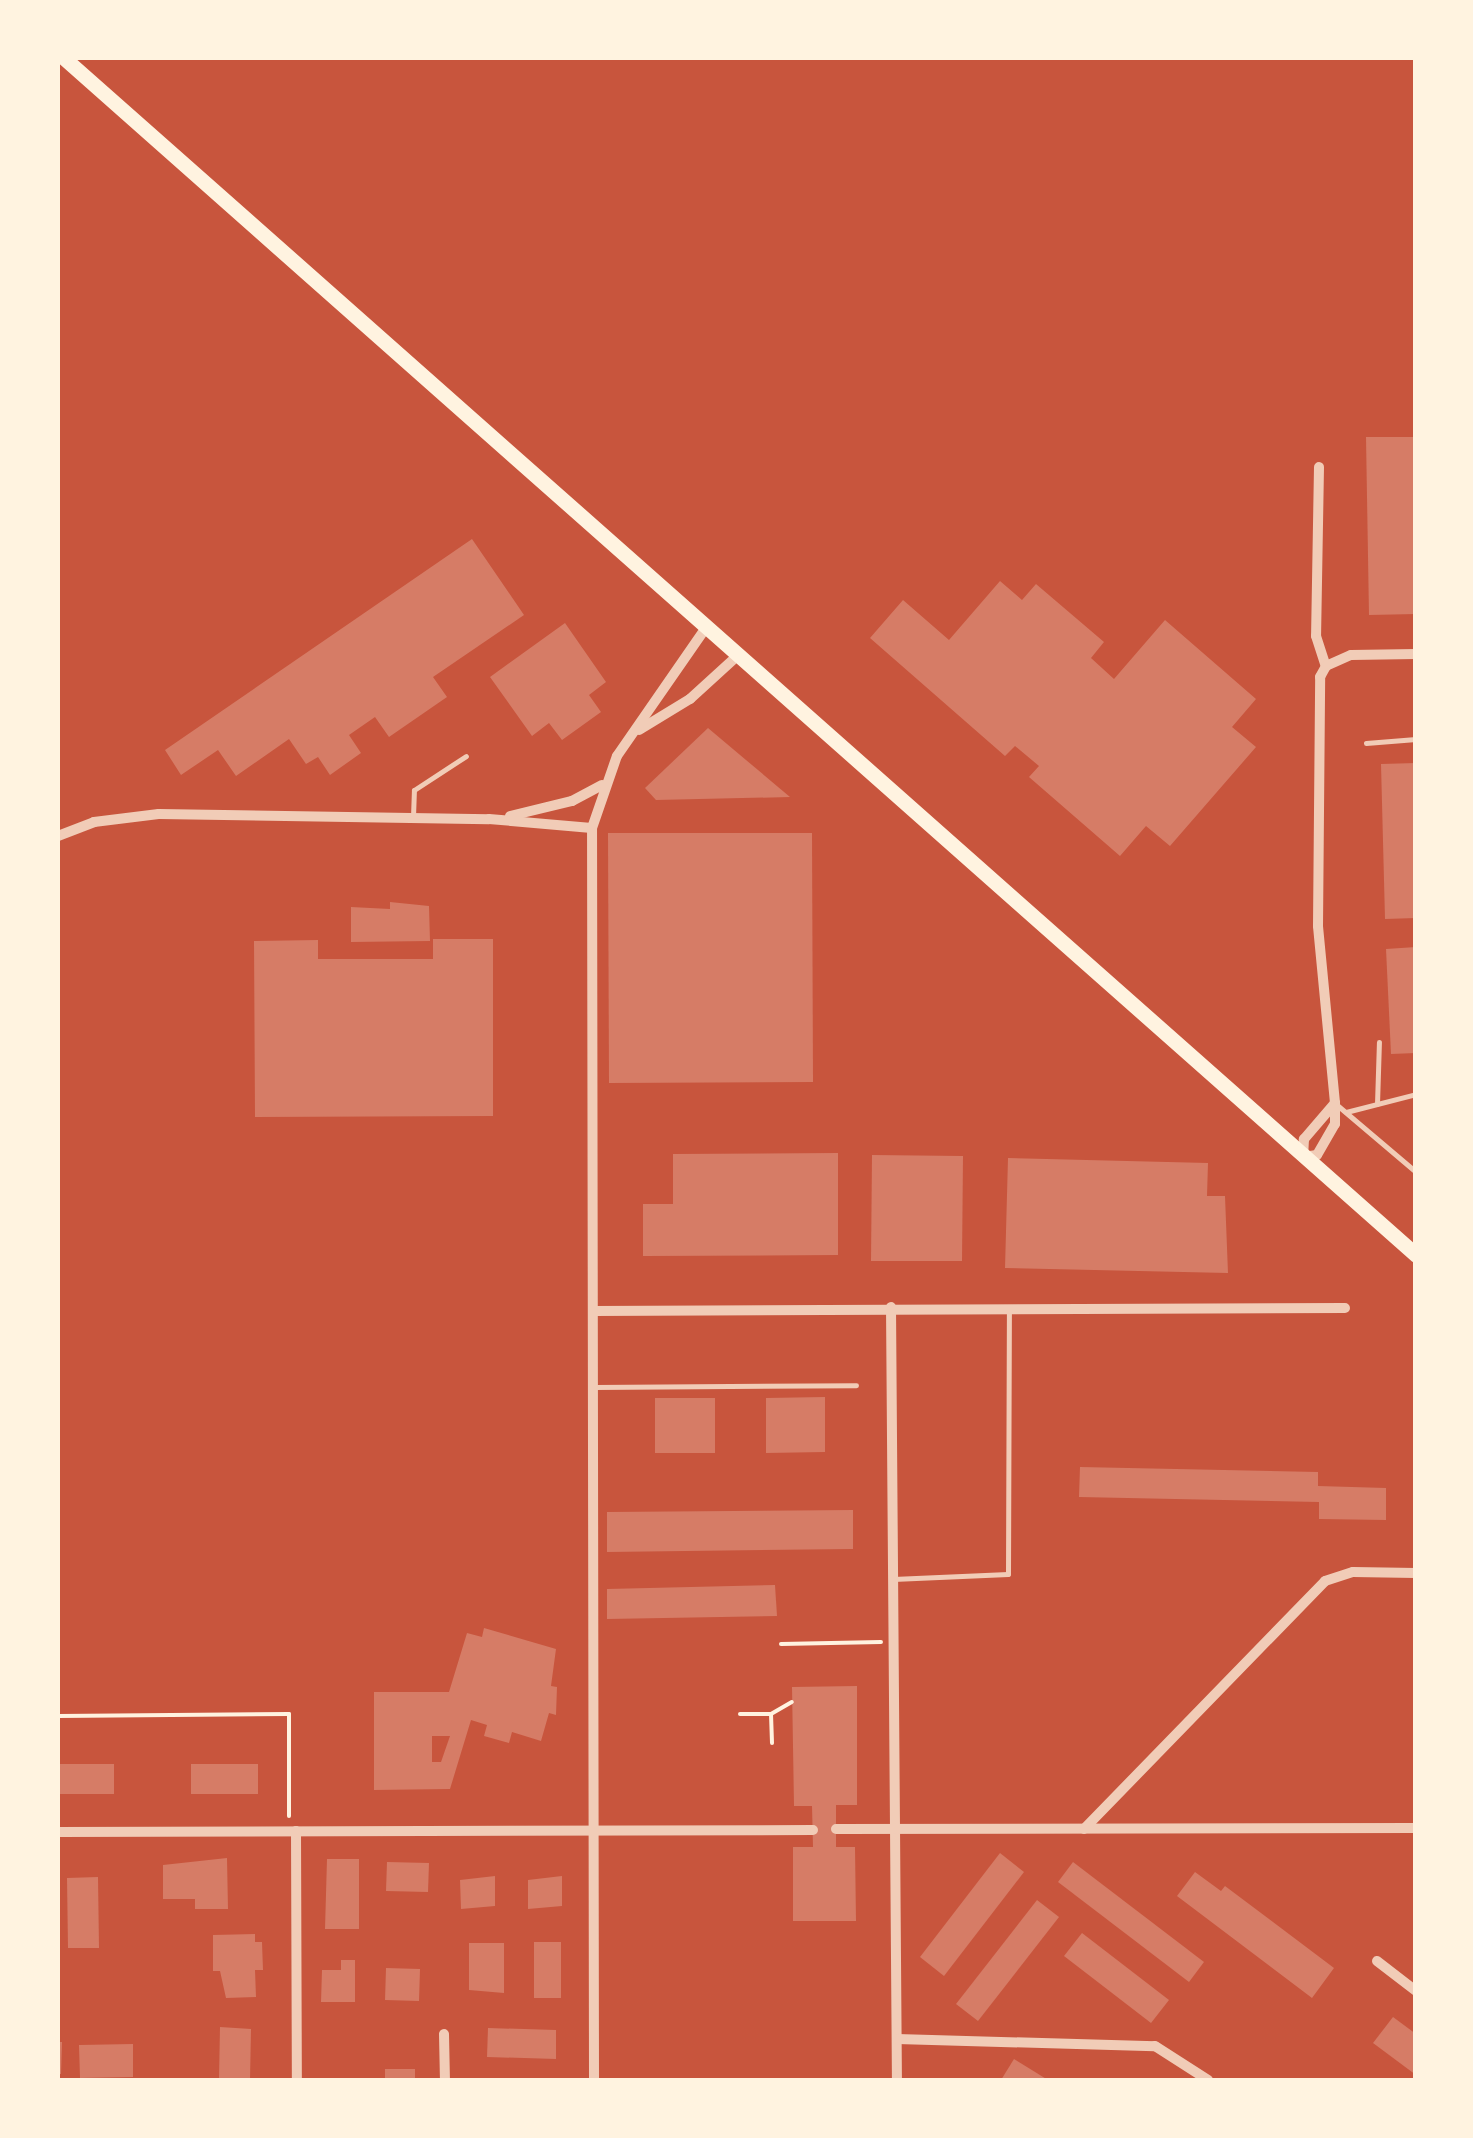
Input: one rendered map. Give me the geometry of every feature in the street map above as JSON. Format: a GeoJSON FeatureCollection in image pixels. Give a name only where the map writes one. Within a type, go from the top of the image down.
{"type":"FeatureCollection","features":[{"type":"Feature","properties":{"kind":"main road"},"geometry":{"type":"LineString","coordinates":[[64,58],[736,658],[1416,1254]]}},
{"type":"Feature","properties":{"kind":"street"},"geometry":{"type":"LineString","coordinates":[[1320,467],[1316,636],[1326,666],[1317,694],[1318,926],[1335,1103],[1329,1141],[1317,1155],[1303,1157],[1304,1138],[1335,1103]]}},
{"type":"Feature","properties":{"kind":"street"},"geometry":{"type":"LineString","coordinates":[[594,2080],[590,1826],[594,1387],[592,828],[602,785],[706,629]]}},
{"type":"Feature","properties":{"kind":"street"},"geometry":{"type":"LineString","coordinates":[[1326,666],[1352,655],[1416,654]]}},
{"type":"Feature","properties":{"kind":"street"},"geometry":{"type":"LineString","coordinates":[[638,731],[690,699],[736,658]]}},
{"type":"Feature","properties":{"kind":"street"},"geometry":{"type":"LineString","coordinates":[[489,818],[558,805],[602,785]]}},
{"type":"Feature","properties":{"kind":"street"},"geometry":{"type":"LineString","coordinates":[[58,836],[94,822],[159,814],[489,818],[592,828]]}},
{"type":"Feature","properties":{"kind":"street"},"geometry":{"type":"LineString","coordinates":[[891,1307],[897,2080]]}},
{"type":"Feature","properties":{"kind":"street"},"geometry":{"type":"LineString","coordinates":[[593,1310],[1345,1308]]}},
{"type":"Feature","properties":{"kind":"street"},"geometry":{"type":"LineString","coordinates":[[1084,1829],[1325,1581],[1353,1572],[1416,1572]]}},
{"type":"Feature","properties":{"kind":"street"},"geometry":{"type":"LineString","coordinates":[[58,1832],[590,1826],[813,1830]]}},
{"type":"Feature","properties":{"kind":"street"},"geometry":{"type":"LineString","coordinates":[[836,1829],[1416,1828]]}},
{"type":"Feature","properties":{"kind":"street"},"geometry":{"type":"LineString","coordinates":[[292,1831],[297,2080]]}},
{"type":"Feature","properties":{"kind":"street"},"geometry":{"type":"LineString","coordinates":[[1377,1960],[1416,1991]]}},
{"type":"Feature","properties":{"kind":"street"},"geometry":{"type":"LineString","coordinates":[[444,2034],[444,2080]]}},
{"type":"Feature","properties":{"kind":"street"},"geometry":{"type":"LineString","coordinates":[[897,2038],[1155,2046],[1208,2080]]}},
{"type":"Feature","properties":{"kind":"lane"},"geometry":{"type":"LineString","coordinates":[[1366,743],[1416,739]]}},
{"type":"Feature","properties":{"kind":"lane"},"geometry":{"type":"LineString","coordinates":[[413,818],[414,790],[466,756]]}},
{"type":"Feature","properties":{"kind":"lane"},"geometry":{"type":"LineString","coordinates":[[1377,1104],[1379,1042]]}},
{"type":"Feature","properties":{"kind":"lane"},"geometry":{"type":"LineString","coordinates":[[1346,1112],[1416,1094]]}},
{"type":"Feature","properties":{"kind":"lane"},"geometry":{"type":"LineString","coordinates":[[1335,1103],[1416,1172]]}},
{"type":"Feature","properties":{"kind":"lane"},"geometry":{"type":"LineString","coordinates":[[893,1579],[1008,1574],[1010,1308]]}},
{"type":"Feature","properties":{"kind":"lane"},"geometry":{"type":"LineString","coordinates":[[594,1387],[856,1385]]}},
{"type":"Feature","properties":{"kind":"path"},"geometry":{"type":"LineString","coordinates":[[781,1644],[894,1641]]}},
{"type":"Feature","properties":{"kind":"path"},"geometry":{"type":"LineString","coordinates":[[740,1714],[771,1714],[792,1702]]}},
{"type":"Feature","properties":{"kind":"path"},"geometry":{"type":"LineString","coordinates":[[58,1716],[288,1714],[292,1831]]}},
{"type":"Feature","properties":{"kind":"path"},"geometry":{"type":"LineString","coordinates":[[771,1714],[772,1743]]}},
{"type":"Feature","properties":{"kind":"building"},"geometry":{"type":"Polygon","coordinates":[[[1366,437],[1416,437],[1416,614],[1369,615],[1366,437]]]}},
{"type":"Feature","properties":{"kind":"building"},"geometry":{"type":"Polygon","coordinates":[[[472,539],[524,615],[433,677],[447,697],[389,737],[375,717],[349,735],[361,753],[330,775],[318,757],[306,764],[289,739],[236,776],[218,750],[181,775],[165,750],[472,539]]]}},
{"type":"Feature","properties":{"kind":"building"},"geometry":{"type":"Polygon","coordinates":[[[1000,581],[1022,600],[1036,584],[1104,642],[1091,658],[1114,679],[1165,620],[1256,699],[1232,727],[1256,747],[1170,846],[1146,826],[1120,856],[1029,777],[1039,766],[1015,746],[1005,756],[870,638],[903,600],[949,640],[1000,581]]]}},
{"type":"Feature","properties":{"kind":"building"},"geometry":{"type":"Polygon","coordinates":[[[565,623],[606,682],[589,695],[601,712],[562,740],[549,723],[532,736],[490,677],[565,623]]]}},
{"type":"Feature","properties":{"kind":"building"},"geometry":{"type":"Polygon","coordinates":[[[708,728],[790,797],[656,800],[645,788],[708,728]]]}},
{"type":"Feature","properties":{"kind":"building"},"geometry":{"type":"Polygon","coordinates":[[[1416,763],[1416,918],[1385,919],[1381,764],[1416,763]]]}},
{"type":"Feature","properties":{"kind":"building"},"geometry":{"type":"Polygon","coordinates":[[[608,833],[812,833],[813,1082],[609,1083],[608,833]]]}},
{"type":"Feature","properties":{"kind":"building"},"geometry":{"type":"Polygon","coordinates":[[[390,902],[429,906],[430,941],[351,942],[351,907],[390,909],[390,902]]]}},
{"type":"Feature","properties":{"kind":"building"},"geometry":{"type":"Polygon","coordinates":[[[433,939],[493,939],[493,1116],[255,1117],[254,941],[318,940],[318,959],[433,959],[433,939]]]}},
{"type":"Feature","properties":{"kind":"building"},"geometry":{"type":"Polygon","coordinates":[[[1416,947],[1416,1053],[1391,1054],[1386,949],[1416,947]]]}},
{"type":"Feature","properties":{"kind":"building"},"geometry":{"type":"Polygon","coordinates":[[[838,1153],[838,1255],[643,1256],[643,1204],[673,1204],[673,1154],[838,1153]]]}},
{"type":"Feature","properties":{"kind":"building"},"geometry":{"type":"Polygon","coordinates":[[[872,1155],[963,1156],[962,1261],[871,1261],[872,1155]]]}},
{"type":"Feature","properties":{"kind":"building"},"geometry":{"type":"Polygon","coordinates":[[[1008,1158],[1208,1163],[1207,1196],[1225,1196],[1228,1273],[1005,1268],[1008,1158]]]}},
{"type":"Feature","properties":{"kind":"building"},"geometry":{"type":"Polygon","coordinates":[[[825,1397],[825,1452],[766,1453],[766,1398],[825,1397]]]}},
{"type":"Feature","properties":{"kind":"building"},"geometry":{"type":"Polygon","coordinates":[[[655,1398],[715,1398],[715,1453],[655,1453],[655,1398]]]}},
{"type":"Feature","properties":{"kind":"building"},"geometry":{"type":"Polygon","coordinates":[[[1080,1467],[1318,1472],[1318,1486],[1386,1488],[1386,1520],[1319,1519],[1319,1502],[1079,1497],[1080,1467]]]}},
{"type":"Feature","properties":{"kind":"building"},"geometry":{"type":"Polygon","coordinates":[[[853,1510],[853,1549],[607,1552],[607,1512],[853,1510]]]}},
{"type":"Feature","properties":{"kind":"building"},"geometry":{"type":"Polygon","coordinates":[[[775,1585],[777,1616],[607,1619],[607,1589],[775,1585]]]}},
{"type":"Feature","properties":{"kind":"building"},"geometry":{"type":"Polygon","coordinates":[[[484,1628],[556,1649],[551,1686],[557,1687],[556,1715],[549,1713],[541,1741],[512,1732],[509,1743],[484,1736],[487,1725],[471,1720],[450,1789],[374,1790],[374,1692],[449,1692],[467,1633],[482,1637],[484,1628]],[[432,1736],[432,1762],[441,1762],[450,1736],[432,1736]]]}},
{"type":"Feature","properties":{"kind":"building"},"geometry":{"type":"Polygon","coordinates":[[[857,1686],[857,1805],[836,1805],[836,1847],[855,1847],[856,1921],[793,1921],[793,1847],[813,1847],[812,1806],[794,1806],[792,1687],[857,1686]]]}},
{"type":"Feature","properties":{"kind":"building"},"geometry":{"type":"Polygon","coordinates":[[[58,1764],[114,1764],[114,1794],[58,1794],[58,1764]]]}},
{"type":"Feature","properties":{"kind":"building"},"geometry":{"type":"Polygon","coordinates":[[[191,1764],[258,1764],[258,1794],[191,1794],[191,1764]]]}},
{"type":"Feature","properties":{"kind":"building"},"geometry":{"type":"Polygon","coordinates":[[[1000,1853],[1024,1872],[944,1976],[920,1957],[1000,1853]]]}},
{"type":"Feature","properties":{"kind":"building"},"geometry":{"type":"Polygon","coordinates":[[[227,1858],[228,1909],[195,1909],[195,1899],[163,1899],[163,1865],[227,1858]]]}},
{"type":"Feature","properties":{"kind":"building"},"geometry":{"type":"Polygon","coordinates":[[[327,1859],[359,1859],[359,1929],[325,1929],[327,1859]]]}},
{"type":"Feature","properties":{"kind":"building"},"geometry":{"type":"Polygon","coordinates":[[[387,1862],[429,1863],[428,1892],[386,1891],[387,1862]]]}},
{"type":"Feature","properties":{"kind":"building"},"geometry":{"type":"Polygon","coordinates":[[[1073,1862],[1204,1962],[1189,1982],[1058,1882],[1073,1862]]]}},
{"type":"Feature","properties":{"kind":"building"},"geometry":{"type":"Polygon","coordinates":[[[1195,1872],[1221,1891],[1225,1886],[1334,1968],[1312,1998],[1177,1896],[1195,1872]]]}},
{"type":"Feature","properties":{"kind":"building"},"geometry":{"type":"Polygon","coordinates":[[[495,1876],[495,1906],[461,1909],[460,1880],[495,1876]]]}},
{"type":"Feature","properties":{"kind":"building"},"geometry":{"type":"Polygon","coordinates":[[[562,1876],[562,1906],[528,1909],[528,1880],[562,1876]]]}},
{"type":"Feature","properties":{"kind":"building"},"geometry":{"type":"Polygon","coordinates":[[[98,1877],[99,1948],[68,1948],[67,1878],[98,1877]]]}},
{"type":"Feature","properties":{"kind":"building"},"geometry":{"type":"Polygon","coordinates":[[[1037,1900],[1059,1917],[978,2021],[956,2004],[1037,1900]]]}},
{"type":"Feature","properties":{"kind":"building"},"geometry":{"type":"Polygon","coordinates":[[[1082,1933],[1169,2000],[1151,2023],[1064,1956],[1082,1933]]]}},
{"type":"Feature","properties":{"kind":"building"},"geometry":{"type":"Polygon","coordinates":[[[255,1934],[255,1942],[262,1942],[263,1970],[255,1970],[256,1997],[226,1998],[220,1971],[213,1971],[213,1935],[255,1934]]]}},
{"type":"Feature","properties":{"kind":"building"},"geometry":{"type":"Polygon","coordinates":[[[534,1942],[561,1942],[561,1998],[534,1998],[534,1942]]]}},
{"type":"Feature","properties":{"kind":"building"},"geometry":{"type":"Polygon","coordinates":[[[469,1943],[504,1943],[504,1993],[469,1990],[469,1943]]]}},
{"type":"Feature","properties":{"kind":"building"},"geometry":{"type":"Polygon","coordinates":[[[341,1960],[355,1960],[355,2002],[321,2002],[322,1970],[341,1970],[341,1960]]]}},
{"type":"Feature","properties":{"kind":"building"},"geometry":{"type":"Polygon","coordinates":[[[386,1968],[420,1969],[419,2001],[385,2000],[386,1968]]]}},
{"type":"Feature","properties":{"kind":"building"},"geometry":{"type":"Polygon","coordinates":[[[1393,2017],[1416,2034],[1416,2075],[1373,2043],[1393,2017]]]}},
{"type":"Feature","properties":{"kind":"building"},"geometry":{"type":"Polygon","coordinates":[[[220,2027],[251,2029],[250,2080],[219,2080],[220,2027]]]}},
{"type":"Feature","properties":{"kind":"building"},"geometry":{"type":"Polygon","coordinates":[[[488,2028],[556,2030],[556,2059],[487,2057],[488,2028]]]}},
{"type":"Feature","properties":{"kind":"building"},"geometry":{"type":"Polygon","coordinates":[[[58,2042],[62,2042],[61,2074],[58,2074],[58,2042]]]}},
{"type":"Feature","properties":{"kind":"building"},"geometry":{"type":"Polygon","coordinates":[[[133,2044],[133,2077],[80,2078],[79,2045],[133,2044]]]}},
{"type":"Feature","properties":{"kind":"building"},"geometry":{"type":"Polygon","coordinates":[[[1014,2059],[1048,2080],[1001,2080],[1014,2059]]]}},
{"type":"Feature","properties":{"kind":"building"},"geometry":{"type":"Polygon","coordinates":[[[385,2069],[415,2069],[415,2080],[385,2080],[385,2069]]]}}]}
